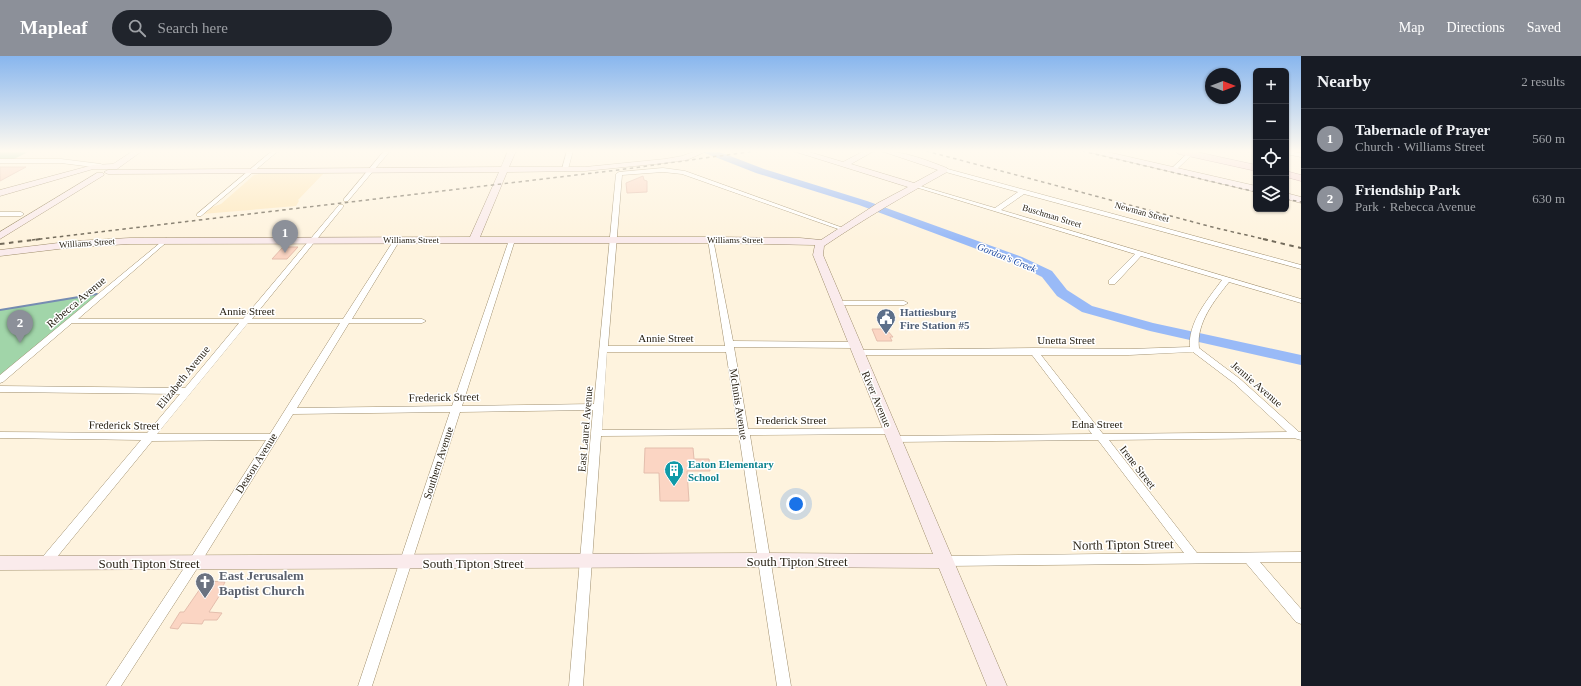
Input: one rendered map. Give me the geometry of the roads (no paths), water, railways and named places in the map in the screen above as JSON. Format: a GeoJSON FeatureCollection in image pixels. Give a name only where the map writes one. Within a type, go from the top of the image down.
{"type":"FeatureCollection","features":[{"type":"Feature","properties":{"kind":"street"},"geometry":{"type":"LineString","coordinates":[[0,193],[45,180]]}},
{"type":"Feature","properties":{"kind":"street"},"geometry":{"type":"LineString","coordinates":[[74,189],[79,180]]}},
{"type":"Feature","properties":{"kind":"street"},"geometry":{"type":"LineString","coordinates":[[0,236],[89,180]]}},
{"type":"Feature","properties":{"kind":"street"},"geometry":{"type":"LineString","coordinates":[[199,215],[241,180]]}},
{"type":"Feature","properties":{"kind":"street","name":"Elizabeth Avenue"},"geometry":{"type":"LineString","coordinates":[[44,564],[362,180]]}},
{"type":"Feature","properties":{"kind":"street"},"geometry":{"type":"LineString","coordinates":[[474,240],[499,180]]}},
{"type":"Feature","properties":{"kind":"street","name":"East Laurel Avenue"},"geometry":{"type":"LineString","coordinates":[[576,686],[598,407],[619,180]]}},
{"type":"Feature","properties":{"kind":"street","name":"East Laurel Avenue"},"geometry":{"type":"LineString","coordinates":[[707,180],[843,229]]}},
{"type":"Feature","properties":{"kind":"street","name":"Buschman Street"},"geometry":{"type":"LineString","coordinates":[[896,180],[1301,301]]}},
{"type":"Feature","properties":{"kind":"street"},"geometry":{"type":"LineString","coordinates":[[823,243],[881,205],[925,180]]}},
{"type":"Feature","properties":{"kind":"street","name":"Newman Street"},"geometry":{"type":"LineString","coordinates":[[984,180],[1301,266]]}},
{"type":"Feature","properties":{"kind":"street"},"geometry":{"type":"LineString","coordinates":[[1218,180],[1253,188]]}},
{"type":"Feature","properties":{"kind":"street"},"geometry":{"type":"LineString","coordinates":[[996,210],[1024,191]]}},
{"type":"Feature","properties":{"kind":"street"},"geometry":{"type":"LineString","coordinates":[[1289,197],[1301,200]]}},
{"type":"Feature","properties":{"kind":"street"},"geometry":{"type":"LineString","coordinates":[[0,214],[21,214]]}},
{"type":"Feature","properties":{"kind":"street","name":"Williams Street"},"geometry":{"type":"LineString","coordinates":[[0,253],[89,242],[166,240],[711,240],[800,241],[823,243]]}},
{"type":"Feature","properties":{"kind":"street","name":"Rebecca Avenue"},"geometry":{"type":"LineString","coordinates":[[0,380],[166,240]]}},
{"type":"Feature","properties":{"kind":"street","name":"Deason Avenue"},"geometry":{"type":"LineString","coordinates":[[113,686],[194,563],[397,240]]}},
{"type":"Feature","properties":{"kind":"street","name":"Southern Avenue"},"geometry":{"type":"LineString","coordinates":[[365,686],[512,240]]}},
{"type":"Feature","properties":{"kind":"street","name":"McInnis Avenue"},"geometry":{"type":"LineString","coordinates":[[711,240],[744,432],[784,686]]}},
{"type":"Feature","properties":{"kind":"street","name":"River Avenue"},"geometry":{"type":"LineString","coordinates":[[823,243],[818,248],[818,255],[997,686]]}},
{"type":"Feature","properties":{"kind":"street"},"geometry":{"type":"LineString","coordinates":[[1112,282],[1140,253]]}},
{"type":"Feature","properties":{"kind":"street"},"geometry":{"type":"LineString","coordinates":[[1194,347],[1197,326],[1211,301],[1227,279]]}},
{"type":"Feature","properties":{"kind":"street"},"geometry":{"type":"LineString","coordinates":[[837,303],[904,303]]}},
{"type":"Feature","properties":{"kind":"street","name":"Annie Street"},"geometry":{"type":"LineString","coordinates":[[71,321],[422,321]]}},
{"type":"Feature","properties":{"kind":"street","name":"Annie Street"},"geometry":{"type":"LineString","coordinates":[[603,349],[729,347],[856,348]]}},
{"type":"Feature","properties":{"kind":"street","name":"Unetta Street"},"geometry":{"type":"LineString","coordinates":[[856,348],[1129,352],[1194,347]]}},
{"type":"Feature","properties":{"kind":"street","name":"Jennie Avenue"},"geometry":{"type":"LineString","coordinates":[[1194,347],[1236,381],[1300,437]]}},
{"type":"Feature","properties":{"kind":"street","name":"Irene Street"},"geometry":{"type":"LineString","coordinates":[[1034,351],[1098,436],[1194,558]]}},
{"type":"Feature","properties":{"kind":"street"},"geometry":{"type":"LineString","coordinates":[[0,389],[187,391]]}},
{"type":"Feature","properties":{"kind":"street","name":"Frederick Street"},"geometry":{"type":"LineString","coordinates":[[289,411],[598,407]]}},
{"type":"Feature","properties":{"kind":"street","name":"Frederick Street"},"geometry":{"type":"LineString","coordinates":[[596,433],[744,432],[892,435]]}},
{"type":"Feature","properties":{"kind":"street","name":"Frederick Street"},"geometry":{"type":"LineString","coordinates":[[0,435],[272,437]]}},
{"type":"Feature","properties":{"kind":"street","name":"Edna Street"},"geometry":{"type":"LineString","coordinates":[[892,435],[1300,437]]}},
{"type":"Feature","properties":{"kind":"street"},"geometry":{"type":"LineString","coordinates":[[1249,558],[1301,618]]}},
{"type":"Feature","properties":{"kind":"street","name":"North Tipton Street"},"geometry":{"type":"LineString","coordinates":[[945,561],[1301,558]]}},
{"type":"Feature","properties":{"kind":"street","name":"South Tipton Street"},"geometry":{"type":"LineString","coordinates":[[0,564],[763,560],[945,561]]}},
{"type":"Feature","properties":{"kind":"waterway","name":"Gordon's Creek"},"geometry":{"type":"LineString","coordinates":[[790,180],[863,203],[1018,260],[1047,274],[1062,293],[1087,309],[1150,327],[1301,360]]}},
{"type":"Feature","properties":{"kind":"waterway"},"geometry":{"type":"LineString","coordinates":[[0,310],[97,294]]}},
{"type":"Feature","properties":{"kind":"railway"},"geometry":{"type":"LineString","coordinates":[[32,240],[531,180]]}},
{"type":"Feature","properties":{"kind":"railway"},"geometry":{"type":"LineString","coordinates":[[1037,180],[1216,228],[1268,240]]}},
{"type":"Feature","properties":{"kind":"railway"},"geometry":{"type":"LineString","coordinates":[[1207,180],[1253,191]]}},
{"type":"Feature","properties":{"kind":"railway"},"geometry":{"type":"LineString","coordinates":[[1289,200],[1301,202]]}},
{"type":"Feature","properties":{"kind":"railway"},"geometry":{"type":"LineString","coordinates":[[0,244],[41,239]]}},
{"type":"Feature","properties":{"kind":"railway"},"geometry":{"type":"LineString","coordinates":[[1263,239],[1301,248]]}},
{"type":"Feature","properties":{"kind":"place","name":"Tabernacle of Prayer"},"geometry":{"type":"Point","coordinates":[285,253]}},
{"type":"Feature","properties":{"kind":"place","name":"Hattiesburg Fire Station #5"},"geometry":{"type":"Point","coordinates":[886,335]}},
{"type":"Feature","properties":{"kind":"place","name":"Friendship Park"},"geometry":{"type":"Point","coordinates":[20,343]}},
{"type":"Feature","properties":{"kind":"place","name":"Eaton Elementary School"},"geometry":{"type":"Point","coordinates":[674,487]}},
{"type":"Feature","properties":{"kind":"place","name":"East Jerusalem Baptist Church"},"geometry":{"type":"Point","coordinates":[205,599]}}]}
